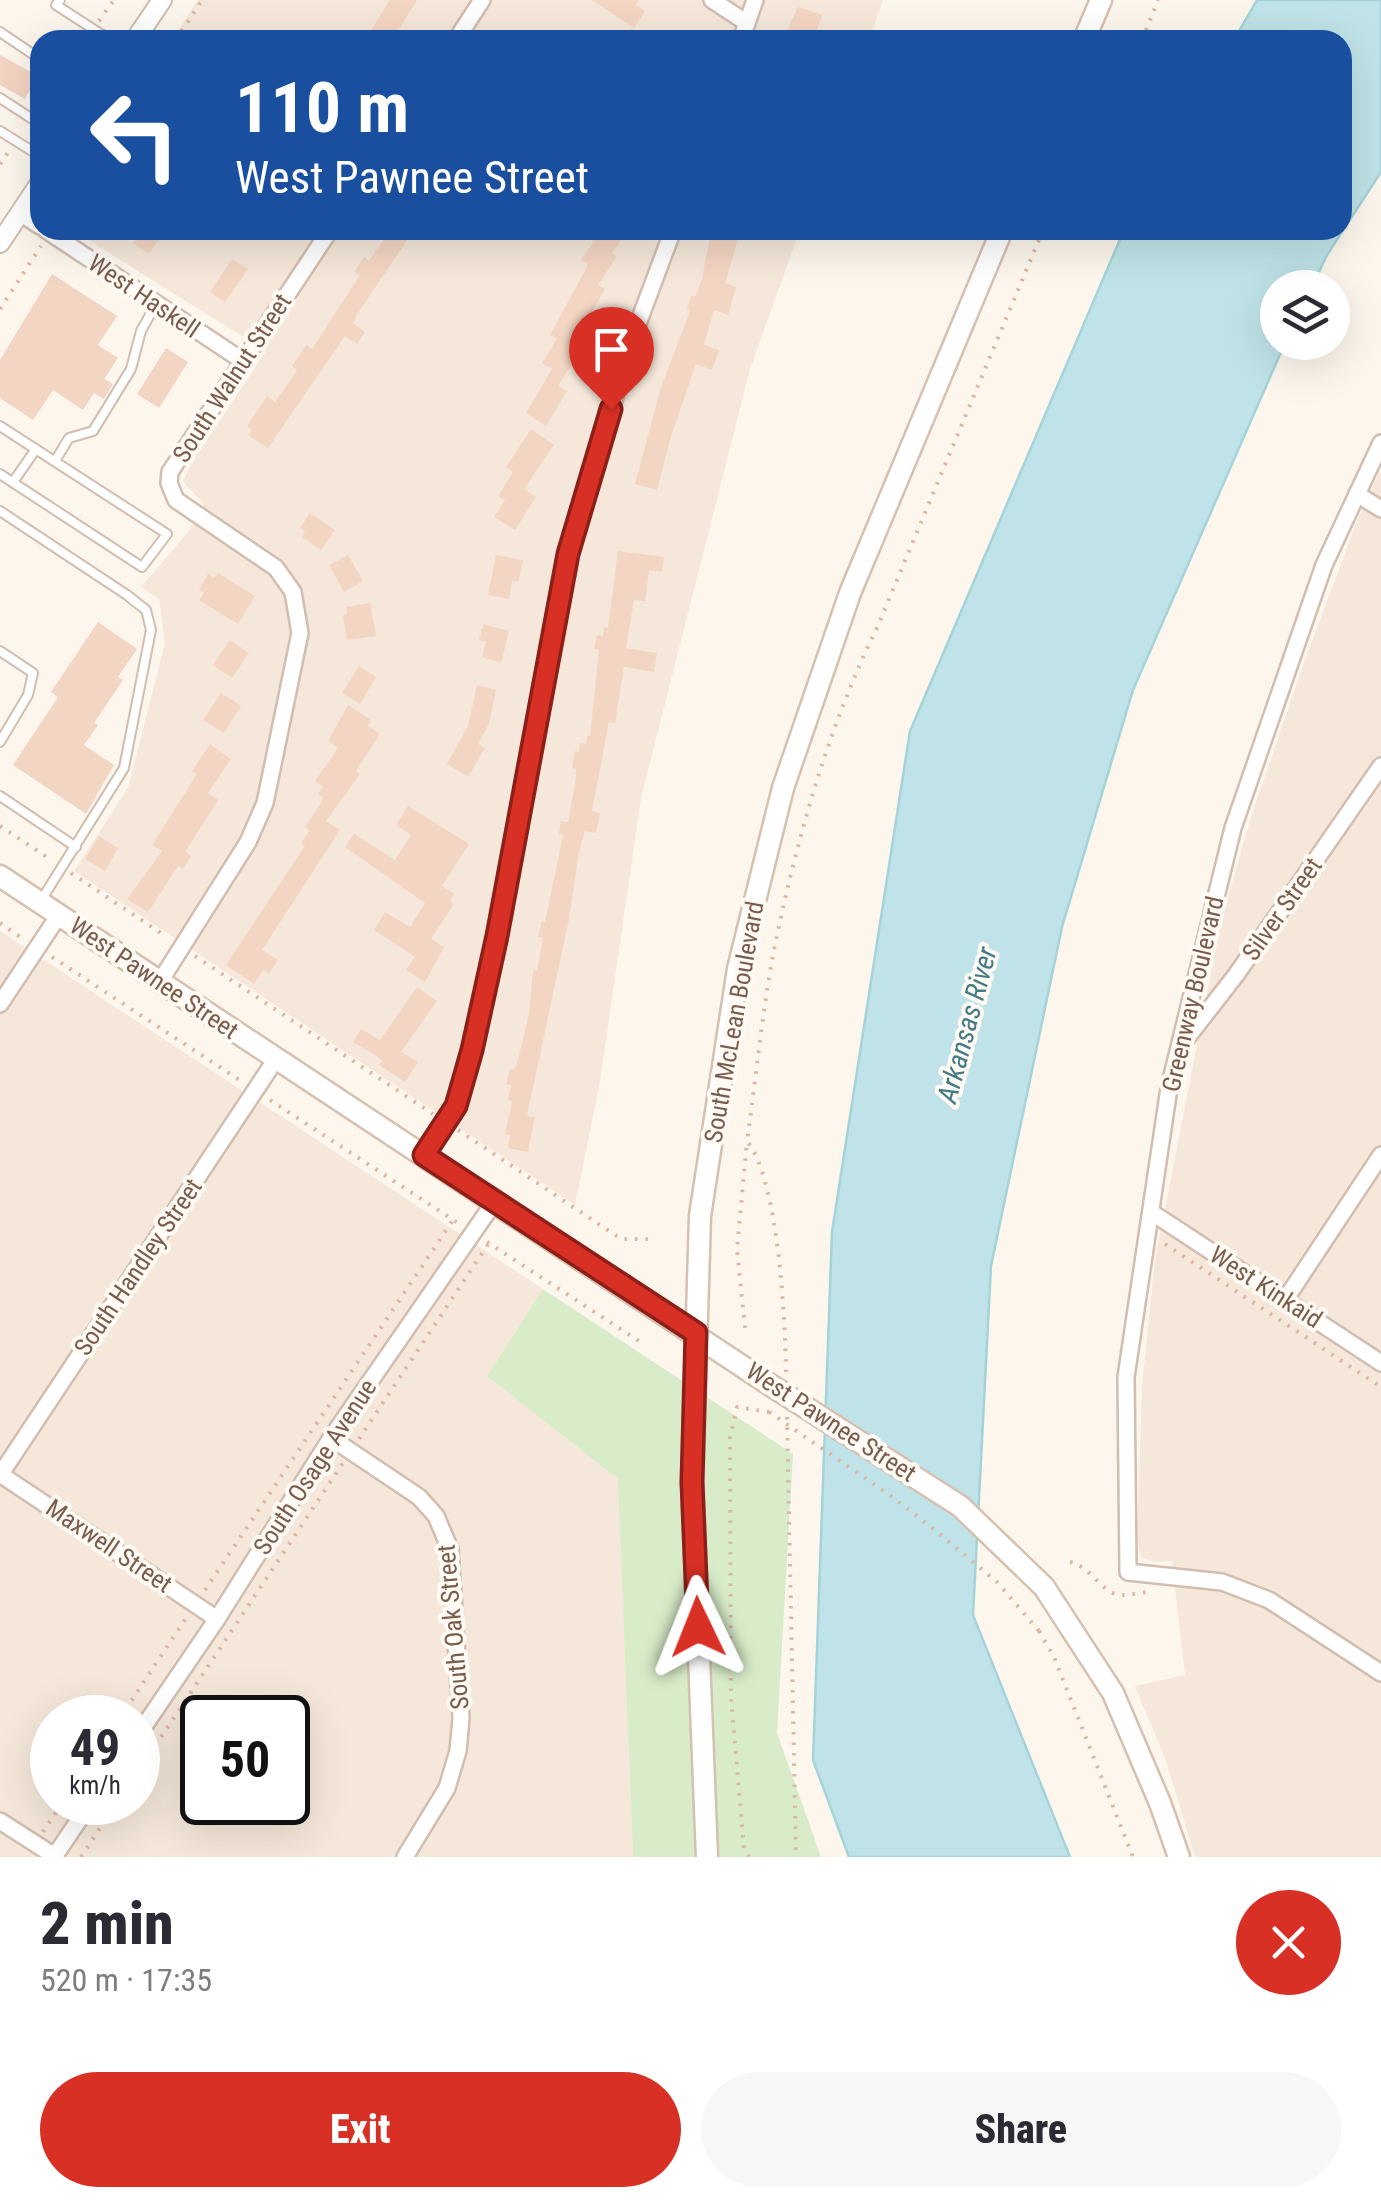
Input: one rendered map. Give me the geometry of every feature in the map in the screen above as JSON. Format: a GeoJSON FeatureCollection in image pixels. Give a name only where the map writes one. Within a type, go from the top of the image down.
{"type":"FeatureCollection","features":[{"type":"Feature","properties":{"kind":"main road"},"geometry":{"type":"LineString","coordinates":[[1088,30],[1101,0]]}},
{"type":"Feature","properties":{"kind":"main road","name":"South McLean Boulevard"},"geometry":{"type":"LineString","coordinates":[[707,1857],[692,1482],[700,1216],[738,969],[784,788],[850,593],[998,240]]}},
{"type":"Feature","properties":{"kind":"main road","name":"West Pawnee Street"},"geometry":{"type":"LineString","coordinates":[[0,876],[696,1333],[779,1378],[960,1506],[1044,1587],[1113,1693],[1179,1857]]}},
{"type":"Feature","properties":{"kind":"street"},"geometry":{"type":"LineString","coordinates":[[142,30],[162,0]]}},
{"type":"Feature","properties":{"kind":"street"},"geometry":{"type":"LineString","coordinates":[[462,30],[482,0]]}},
{"type":"Feature","properties":{"kind":"street"},"geometry":{"type":"LineString","coordinates":[[712,0],[748,23]]}},
{"type":"Feature","properties":{"kind":"street"},"geometry":{"type":"LineString","coordinates":[[746,30],[756,0]]}},
{"type":"Feature","properties":{"kind":"street"},"geometry":{"type":"LineString","coordinates":[[8,227],[30,197]]}},
{"type":"Feature","properties":{"kind":"street","name":"West Haskell"},"geometry":{"type":"LineString","coordinates":[[61,240],[243,361]]}},
{"type":"Feature","properties":{"kind":"street","name":"South Walnut Street"},"geometry":{"type":"LineString","coordinates":[[159,982],[248,842],[265,804],[300,633],[293,592],[276,568],[176,500],[169,483],[177,460],[323,240]]}},
{"type":"Feature","properties":{"kind":"street"},"geometry":{"type":"LineString","coordinates":[[424,1155],[456,1106],[472,1050],[568,554],[633,337],[668,240]]}},
{"type":"Feature","properties":{"kind":"street","name":"Greenway Boulevard"},"geometry":{"type":"LineString","coordinates":[[1381,443],[1324,565],[1233,828],[1170,1088],[1126,1377],[1128,1572],[1222,1582],[1268,1600],[1381,1673]]}},
{"type":"Feature","properties":{"kind":"street"},"geometry":{"type":"LineString","coordinates":[[1357,494],[1381,509]]}},
{"type":"Feature","properties":{"kind":"street","name":"Silver Street"},"geometry":{"type":"LineString","coordinates":[[1179,1049],[1381,766]]}},
{"type":"Feature","properties":{"kind":"street"},"geometry":{"type":"LineString","coordinates":[[0,1004],[59,915]]}},
{"type":"Feature","properties":{"kind":"street","name":"South Handley Street"},"geometry":{"type":"LineString","coordinates":[[0,1474],[276,1059]]}},
{"type":"Feature","properties":{"kind":"street"},"geometry":{"type":"LineString","coordinates":[[1285,1300],[1381,1155]]}},
{"type":"Feature","properties":{"kind":"street","name":"South Osage Avenue"},"geometry":{"type":"LineString","coordinates":[[160,1703],[331,1438],[495,1201]]}},
{"type":"Feature","properties":{"kind":"street","name":"West Kinkaid"},"geometry":{"type":"LineString","coordinates":[[1151,1212],[1381,1363]]}},
{"type":"Feature","properties":{"kind":"street","name":"South Oak Street"},"geometry":{"type":"LineString","coordinates":[[331,1438],[420,1497],[436,1516],[450,1549],[461,1718],[458,1751],[447,1788],[405,1857]]}},
{"type":"Feature","properties":{"kind":"street","name":"Maxwell Street"},"geometry":{"type":"LineString","coordinates":[[0,1474],[218,1618]]}},
{"type":"Feature","properties":{"kind":"street"},"geometry":{"type":"LineString","coordinates":[[0,1821],[54,1857],[76,1825]]}},
{"type":"Feature","properties":{"kind":"lane"},"geometry":{"type":"LineString","coordinates":[[55,2],[96,30]]}},
{"type":"Feature","properties":{"kind":"lane"},"geometry":{"type":"LineString","coordinates":[[0,32],[30,52]]}},
{"type":"Feature","properties":{"kind":"lane"},"geometry":{"type":"LineString","coordinates":[[0,98],[30,118]]}},
{"type":"Feature","properties":{"kind":"lane"},"geometry":{"type":"LineString","coordinates":[[0,131],[30,150]]}},
{"type":"Feature","properties":{"kind":"lane"},"geometry":{"type":"LineString","coordinates":[[55,461],[69,438],[93,431],[132,369],[140,331],[156,304]]}},
{"type":"Feature","properties":{"kind":"lane"},"geometry":{"type":"LineString","coordinates":[[0,426],[166,534],[142,567],[0,474]]}},
{"type":"Feature","properties":{"kind":"lane"},"geometry":{"type":"LineString","coordinates":[[12,482],[36,449]]}},
{"type":"Feature","properties":{"kind":"lane"},"geometry":{"type":"LineString","coordinates":[[0,511],[127,594],[146,610],[151,630],[124,768],[40,902]]}},
{"type":"Feature","properties":{"kind":"lane"},"geometry":{"type":"LineString","coordinates":[[0,650],[33,673],[28,695],[0,742]]}},
{"type":"Feature","properties":{"kind":"lane"},"geometry":{"type":"LineString","coordinates":[[0,796],[76,846]]}},
{"type":"Feature","properties":{"kind":"path"},"geometry":{"type":"LineString","coordinates":[[182,30],[202,0]]}},
{"type":"Feature","properties":{"kind":"path"},"geometry":{"type":"LineString","coordinates":[[1146,30],[1158,0]]}},
{"type":"Feature","properties":{"kind":"path"},"geometry":{"type":"LineString","coordinates":[[0,309],[39,240]]}},
{"type":"Feature","properties":{"kind":"path"},"geometry":{"type":"LineString","coordinates":[[746,1328],[737,1248],[747,1141],[774,951],[822,764],[852,679],[877,628],[1039,240]]}},
{"type":"Feature","properties":{"kind":"path"},"geometry":{"type":"LineString","coordinates":[[0,826],[621,1239],[648,1239]]}},
{"type":"Feature","properties":{"kind":"path"},"geometry":{"type":"LineString","coordinates":[[0,924],[642,1343]]}},
{"type":"Feature","properties":{"kind":"path"},"geometry":{"type":"LineString","coordinates":[[747,1141],[756,1152],[767,1194],[782,1298],[779,1378]]}},
{"type":"Feature","properties":{"kind":"path"},"geometry":{"type":"LineString","coordinates":[[135,1695],[454,1220]]}},
{"type":"Feature","properties":{"kind":"path"},"geometry":{"type":"LineString","coordinates":[[160,1739],[489,1243]]}},
{"type":"Feature","properties":{"kind":"path"},"geometry":{"type":"LineString","coordinates":[[1165,1244],[1381,1386]]}},
{"type":"Feature","properties":{"kind":"path"},"geometry":{"type":"LineString","coordinates":[[748,1857],[744,1849],[730,1697],[730,1438],[737,1407],[768,1412],[891,1496],[997,1582],[1039,1631],[1054,1657],[1133,1857]]}},
{"type":"Feature","properties":{"kind":"path"},"geometry":{"type":"LineString","coordinates":[[787,1409],[796,1857]]}},
{"type":"Feature","properties":{"kind":"path"},"geometry":{"type":"LineString","coordinates":[[1070,1562],[1085,1567],[1110,1593],[1120,1596],[1150,1588]]}},
{"type":"Feature","properties":{"kind":"path"},"geometry":{"type":"LineString","coordinates":[[80,1857],[102,1825]]}},
{"type":"Feature","properties":{"kind":"shaded area"},"geometry":{"type":"Polygon","coordinates":[[[198,0],[883,0],[872,30],[178,30],[198,0]]]}},
{"type":"Feature","properties":{"kind":"shaded area"},"geometry":{"type":"Polygon","coordinates":[[[88,240],[796,240],[750,369],[641,798],[600,1082],[575,1205],[74,871],[128,788],[165,643],[159,599],[141,587],[188,532],[204,504],[183,482],[192,462],[266,351],[88,240]]]}},
{"type":"Feature","properties":{"kind":"shaded area"},"geometry":{"type":"Polygon","coordinates":[[[1381,469],[1381,1857],[1195,1857],[1165,1758],[1135,1686],[1185,1675],[1172,1561],[1142,1558],[1137,1543],[1142,1385],[1155,1260],[1221,922],[1251,817],[1306,657],[1357,521],[1381,469]]]}},
{"type":"Feature","properties":{"kind":"shaded area"},"geometry":{"type":"Polygon","coordinates":[[[0,931],[543,1289],[487,1376],[619,1478],[633,1857],[0,1857],[0,931]]]}},
{"type":"Feature","properties":{"kind":"green space"},"geometry":{"type":"Polygon","coordinates":[[[543,1289],[793,1454],[777,1733],[821,1857],[633,1857],[618,1479],[487,1376],[543,1289]]]}},
{"type":"Feature","properties":{"kind":"water"},"geometry":{"type":"Polygon","coordinates":[[[1257,0],[1381,0],[1381,172],[1352,217],[1352,30],[1240,30],[1257,0]]]}},
{"type":"Feature","properties":{"kind":"water","name":"Arkansas River"},"geometry":{"type":"Polygon","coordinates":[[[1120,240],[1337,240],[1320,270],[1260,270],[1260,360],[1278,360],[1133,690],[1062,927],[991,1266],[973,1615],[1070,1857],[849,1857],[813,1760],[832,1232],[910,731],[1120,240]]]}},
{"type":"Feature","properties":{"kind":"building"},"geometry":{"type":"Polygon","coordinates":[[[390,0],[417,0],[398,30],[371,30],[390,0]]]}},
{"type":"Feature","properties":{"kind":"building"},"geometry":{"type":"Polygon","coordinates":[[[592,0],[639,0],[636,5],[645,11],[634,28],[592,0]]]}},
{"type":"Feature","properties":{"kind":"building"},"geometry":{"type":"Polygon","coordinates":[[[798,7],[822,15],[817,30],[787,29],[798,7]]]}},
{"type":"Feature","properties":{"kind":"building"},"geometry":{"type":"Polygon","coordinates":[[[0,55],[30,72],[30,90],[25,99],[0,85],[0,55]]]}},
{"type":"Feature","properties":{"kind":"building"},"geometry":{"type":"Polygon","coordinates":[[[135,240],[158,240],[149,254],[133,243],[135,240]]]}},
{"type":"Feature","properties":{"kind":"building"},"geometry":{"type":"Polygon","coordinates":[[[383,240],[407,240],[356,316],[353,323],[365,332],[357,344],[345,336],[268,448],[248,435],[252,429],[247,426],[267,396],[275,402],[297,371],[292,366],[306,345],[312,349],[360,275],[354,272],[364,257],[369,261],[383,240]]]}},
{"type":"Feature","properties":{"kind":"building"},"geometry":{"type":"Polygon","coordinates":[[[595,240],[622,240],[612,253],[617,256],[598,285],[605,289],[579,334],[587,339],[558,386],[567,391],[546,426],[526,413],[552,369],[542,363],[557,339],[550,335],[588,265],[581,260],[595,240]]]}},
{"type":"Feature","properties":{"kind":"building"},"geometry":{"type":"Polygon","coordinates":[[[709,240],[738,240],[725,283],[736,287],[728,315],[714,310],[704,345],[719,350],[712,370],[696,364],[657,490],[635,484],[661,387],[690,311],[687,310],[691,296],[695,297],[709,240]]]}},
{"type":"Feature","properties":{"kind":"building"},"geometry":{"type":"Polygon","coordinates":[[[232,259],[248,269],[225,302],[210,292],[232,259]]]}},
{"type":"Feature","properties":{"kind":"building"},"geometry":{"type":"Polygon","coordinates":[[[52,274],[117,316],[98,345],[118,358],[104,379],[113,384],[104,399],[94,393],[83,410],[53,390],[33,420],[0,398],[0,360],[52,274]]]}},
{"type":"Feature","properties":{"kind":"building"},"geometry":{"type":"Polygon","coordinates":[[[166,348],[188,362],[159,408],[137,394],[166,348]]]}},
{"type":"Feature","properties":{"kind":"building"},"geometry":{"type":"Polygon","coordinates":[[[531,429],[554,445],[524,489],[536,497],[515,530],[494,517],[505,500],[498,496],[513,472],[506,467],[531,429]]]}},
{"type":"Feature","properties":{"kind":"building"},"geometry":{"type":"Polygon","coordinates":[[[310,513],[335,530],[321,550],[302,537],[305,531],[300,528],[310,513]]]}},
{"type":"Feature","properties":{"kind":"building"},"geometry":{"type":"Polygon","coordinates":[[[618,551],[664,557],[662,572],[649,570],[645,601],[634,600],[626,648],[657,653],[654,672],[624,667],[615,723],[609,722],[592,811],[600,813],[596,833],[585,831],[579,852],[569,919],[527,1116],[535,1117],[528,1152],[508,1148],[510,1135],[505,1134],[512,1101],[508,1100],[511,1085],[506,1084],[510,1069],[515,1070],[517,1064],[529,1014],[533,970],[537,971],[543,938],[538,937],[542,921],[545,922],[563,835],[559,834],[561,821],[568,822],[576,778],[576,769],[572,768],[575,751],[579,752],[580,743],[586,744],[590,736],[599,650],[594,649],[597,635],[603,636],[604,627],[608,628],[618,551]]]}},
{"type":"Feature","properties":{"kind":"building"},"geometry":{"type":"Polygon","coordinates":[[[348,555],[363,581],[344,592],[329,565],[348,555]]]}},
{"type":"Feature","properties":{"kind":"building"},"geometry":{"type":"Polygon","coordinates":[[[496,555],[523,560],[518,582],[512,581],[509,599],[488,595],[496,555]]]}},
{"type":"Feature","properties":{"kind":"building"},"geometry":{"type":"Polygon","coordinates":[[[218,573],[255,596],[238,624],[199,600],[204,593],[199,590],[208,574],[214,578],[218,573]]]}},
{"type":"Feature","properties":{"kind":"building"},"geometry":{"type":"Polygon","coordinates":[[[370,603],[376,636],[347,640],[343,615],[347,614],[346,607],[370,603]]]}},
{"type":"Feature","properties":{"kind":"building"},"geometry":{"type":"Polygon","coordinates":[[[98,622],[137,649],[118,677],[123,680],[84,745],[114,765],[86,814],[13,765],[58,697],[51,692],[98,622]]]}},
{"type":"Feature","properties":{"kind":"building"},"geometry":{"type":"Polygon","coordinates":[[[483,624],[509,631],[501,663],[482,657],[486,642],[479,640],[483,624]]]}},
{"type":"Feature","properties":{"kind":"building"},"geometry":{"type":"Polygon","coordinates":[[[230,640],[249,653],[232,678],[213,665],[230,640]]]}},
{"type":"Feature","properties":{"kind":"building"},"geometry":{"type":"Polygon","coordinates":[[[359,666],[376,677],[360,704],[342,693],[359,666]]]}},
{"type":"Feature","properties":{"kind":"building"},"geometry":{"type":"Polygon","coordinates":[[[477,685],[496,690],[489,724],[478,744],[485,748],[468,777],[447,764],[468,726],[477,685]]]}},
{"type":"Feature","properties":{"kind":"building"},"geometry":{"type":"Polygon","coordinates":[[[221,693],[241,706],[224,733],[203,720],[221,693]]]}},
{"type":"Feature","properties":{"kind":"building"},"geometry":{"type":"Polygon","coordinates":[[[348,705],[371,720],[368,726],[380,734],[356,771],[360,774],[326,821],[340,830],[262,950],[278,960],[269,974],[263,970],[254,984],[226,965],[305,846],[301,843],[310,830],[305,827],[324,798],[318,794],[323,787],[315,781],[338,748],[328,741],[348,705]]]}},
{"type":"Feature","properties":{"kind":"building"},"geometry":{"type":"Polygon","coordinates":[[[210,744],[231,759],[208,793],[218,800],[185,852],[191,856],[183,869],[178,866],[148,912],[127,899],[162,851],[152,845],[197,774],[192,771],[210,744]]]}},
{"type":"Feature","properties":{"kind":"building"},"geometry":{"type":"Polygon","coordinates":[[[408,806],[469,844],[442,886],[454,894],[450,901],[454,904],[431,939],[444,947],[425,982],[406,970],[415,957],[374,930],[385,912],[410,927],[425,903],[345,847],[354,834],[395,860],[411,835],[396,825],[408,806]]]}},
{"type":"Feature","properties":{"kind":"building"},"geometry":{"type":"Polygon","coordinates":[[[99,836],[118,848],[105,871],[85,859],[99,836]]]}},
{"type":"Feature","properties":{"kind":"building"},"geometry":{"type":"Polygon","coordinates":[[[417,987],[437,1001],[401,1052],[418,1062],[405,1082],[379,1065],[382,1061],[375,1055],[353,1042],[361,1029],[380,1040],[417,987]]]}},
{"type":"Feature","properties":{"kind":"route"},"geometry":{"type":"LineString","coordinates":[[611,409],[568,554],[472,1050],[456,1106],[424,1155],[696,1333],[692,1482],[698,1627]]}}]}
